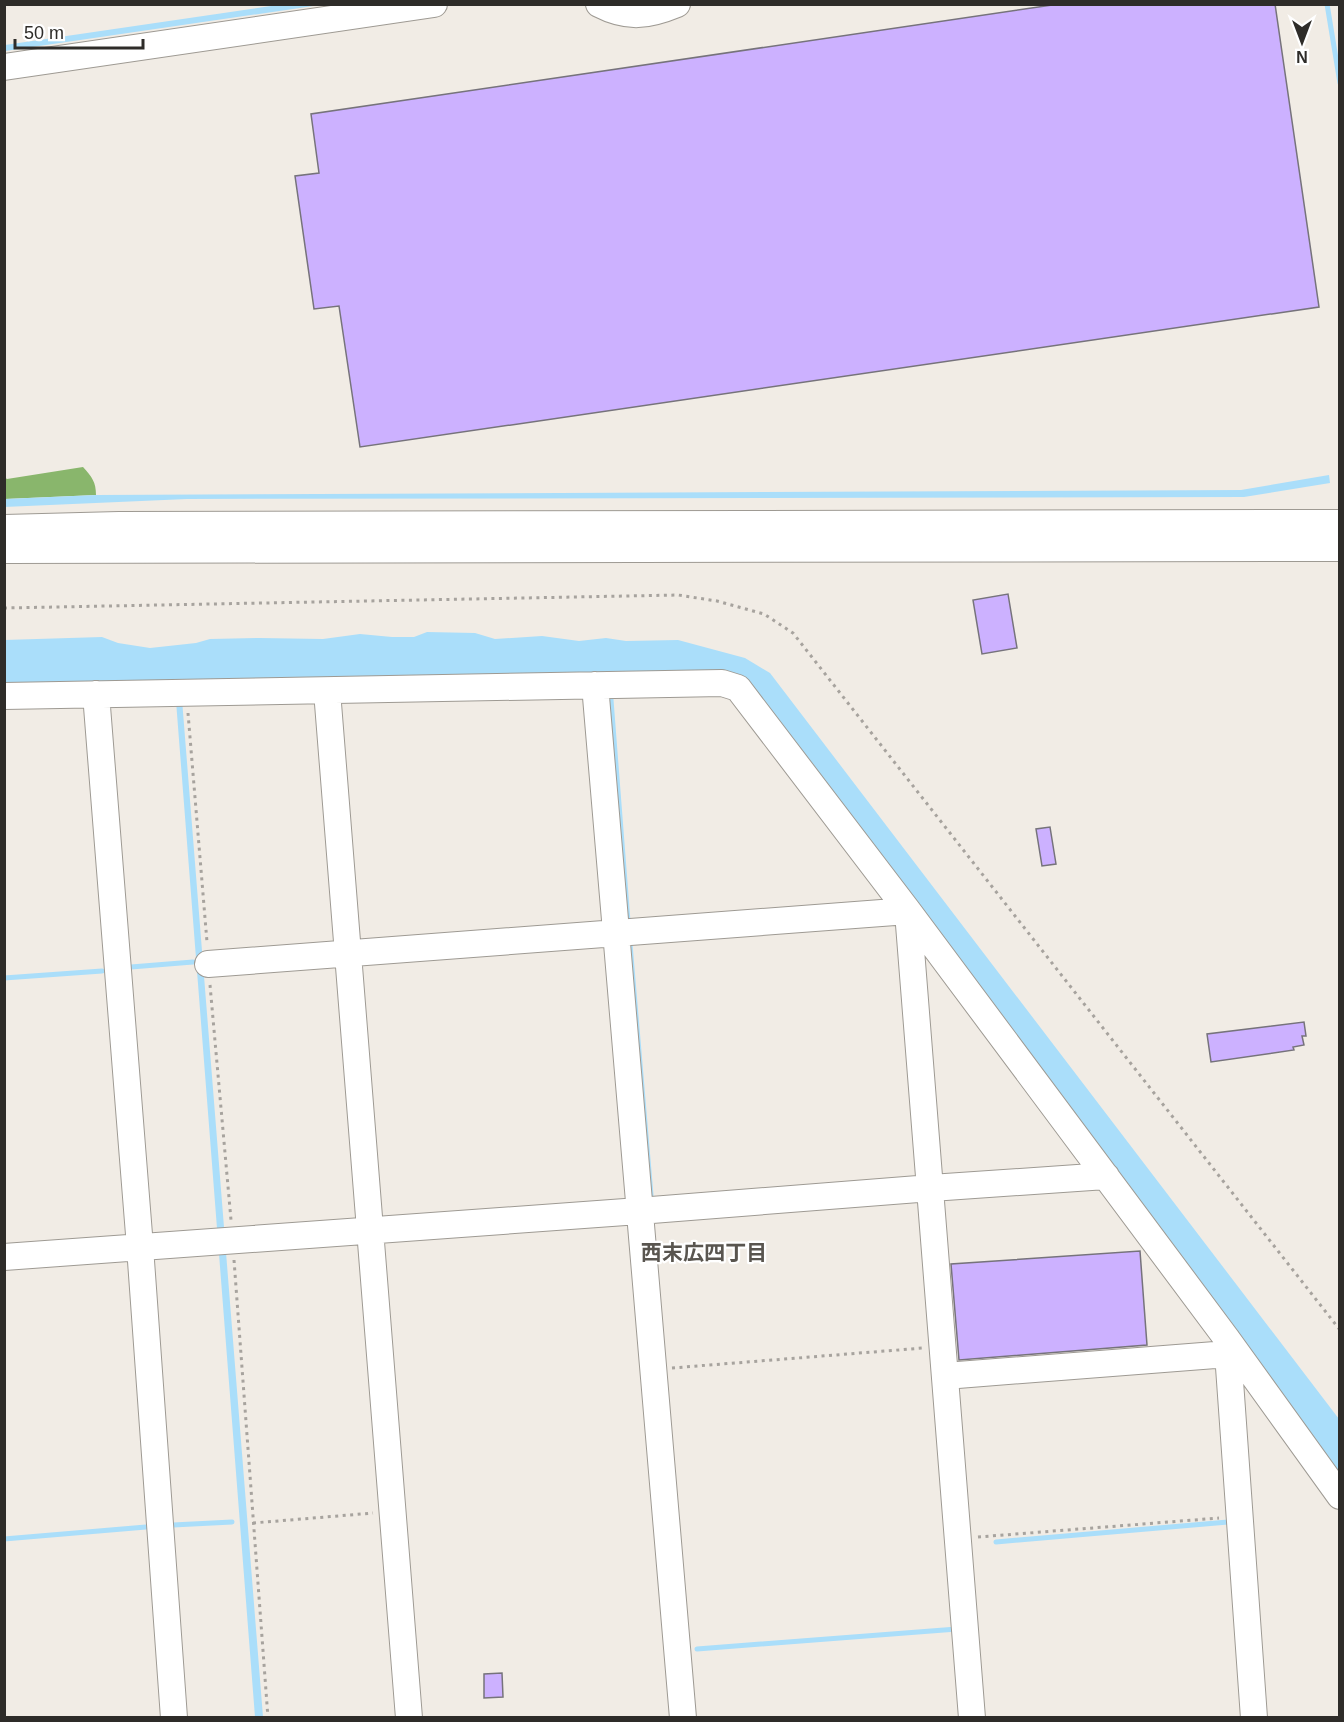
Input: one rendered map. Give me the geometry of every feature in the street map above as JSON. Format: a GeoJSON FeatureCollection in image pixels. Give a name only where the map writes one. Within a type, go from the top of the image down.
{"type":"FeatureCollection","features":[{"type":"Feature","properties":{"kind":"street"},"geometry":{"type":"LineString","coordinates":[[4,67],[434,4]]}},
{"type":"Feature","properties":{"kind":"street"},"geometry":{"type":"LineString","coordinates":[[599,4],[619,13],[637,16],[677,4]]}},
{"type":"Feature","properties":{"kind":"street"},"geometry":{"type":"LineString","coordinates":[[4,528],[119,525],[1340,523]]}},
{"type":"Feature","properties":{"kind":"street"},"geometry":{"type":"LineString","coordinates":[[4,550],[1340,548]]}},
{"type":"Feature","properties":{"kind":"street"},"geometry":{"type":"LineString","coordinates":[[4,696],[722,683],[738,688],[1106,1176],[1228,1346],[1340,1496]]}},
{"type":"Feature","properties":{"kind":"street"},"geometry":{"type":"LineString","coordinates":[[603,685],[616,934],[683,1718]]}},
{"type":"Feature","properties":{"kind":"street"},"geometry":{"type":"LineString","coordinates":[[327,691],[409,1718]]}},
{"type":"Feature","properties":{"kind":"street"},"geometry":{"type":"LineString","coordinates":[[96,694],[140,1246],[174,1718]]}},
{"type":"Feature","properties":{"kind":"street"},"geometry":{"type":"LineString","coordinates":[[208,964],[908,911]]}},
{"type":"Feature","properties":{"kind":"street"},"geometry":{"type":"LineString","coordinates":[[908,911],[972,1718]]}},
{"type":"Feature","properties":{"kind":"street"},"geometry":{"type":"LineString","coordinates":[[4,1257],[1106,1176]]}},
{"type":"Feature","properties":{"kind":"street"},"geometry":{"type":"LineString","coordinates":[[945,1376],[1228,1346]]}},
{"type":"Feature","properties":{"kind":"street"},"geometry":{"type":"LineString","coordinates":[[1228,1346],[1254,1718]]}},
{"type":"Feature","properties":{"kind":"path"},"geometry":{"type":"LineString","coordinates":[[4,608],[678,595],[717,601],[764,614],[793,633],[1340,1330]]}},
{"type":"Feature","properties":{"kind":"path"},"geometry":{"type":"LineString","coordinates":[[180,693],[208,964],[226,1240],[253,1523],[268,1718]]}},
{"type":"Feature","properties":{"kind":"path"},"geometry":{"type":"LineString","coordinates":[[671,1368],[943,1346]]}},
{"type":"Feature","properties":{"kind":"path"},"geometry":{"type":"LineString","coordinates":[[253,1523],[393,1511]]}},
{"type":"Feature","properties":{"kind":"path"},"geometry":{"type":"LineString","coordinates":[[958,1539],[1240,1516]]}},
{"type":"Feature","properties":{"kind":"green space"},"geometry":{"type":"Polygon","coordinates":[[[83,467],[93,480],[96,495],[5,499],[4,477],[7,479],[83,467]]]}},
{"type":"Feature","properties":{"kind":"water"},"geometry":{"type":"Polygon","coordinates":[[[278,5],[320,5],[5,51],[5,45],[278,5]]]}},
{"type":"Feature","properties":{"kind":"water"},"geometry":{"type":"Polygon","coordinates":[[[1329,475],[1330,483],[1244,497],[187,499],[4,507],[5,499],[96,495],[1241,490],[1329,475]]]}},
{"type":"Feature","properties":{"kind":"water"},"geometry":{"type":"Polygon","coordinates":[[[427,632],[475,633],[495,639],[542,636],[579,641],[606,638],[626,641],[678,640],[745,658],[770,673],[1339,1419],[1339,1473],[754,696],[612,680],[631,928],[624,928],[600,680],[181,687],[263,1717],[255,1717],[176,701],[5,689],[4,640],[102,637],[118,643],[150,648],[196,643],[210,639],[323,639],[360,634],[414,637],[427,632]]]}},
{"type":"Feature","properties":{"kind":"water"},"geometry":{"type":"Polygon","coordinates":[[[632,938],[654,1201],[647,1202],[625,939],[632,938]]]}},
{"type":"Feature","properties":{"kind":"building"},"geometry":{"type":"Polygon","coordinates":[[[1059,4],[1275,4],[1319,307],[360,447],[339,306],[314,309],[295,176],[319,173],[311,114],[1059,4]]]}},
{"type":"Feature","properties":{"kind":"building"},"geometry":{"type":"Polygon","coordinates":[[[1008,594],[1017,648],[982,654],[973,600],[1008,594]]]}},
{"type":"Feature","properties":{"kind":"building"},"geometry":{"type":"Polygon","coordinates":[[[1050,827],[1056,864],[1042,866],[1036,829],[1050,827]]]}},
{"type":"Feature","properties":{"kind":"building"},"geometry":{"type":"Polygon","coordinates":[[[1304,1022],[1306,1036],[1302,1036],[1304,1045],[1293,1047],[1294,1050],[1211,1062],[1207,1034],[1304,1022]]]}},
{"type":"Feature","properties":{"kind":"building"},"geometry":{"type":"Polygon","coordinates":[[[1140,1251],[1147,1345],[959,1360],[951,1264],[1140,1251]]]}},
{"type":"Feature","properties":{"kind":"building"},"geometry":{"type":"Polygon","coordinates":[[[502,1673],[503,1697],[484,1698],[484,1674],[502,1673]]]}},
{"type":"Feature","properties":{"kind":"waterway"},"geometry":{"type":"LineString","coordinates":[[1327,4],[1340,83]]}},
{"type":"Feature","properties":{"kind":"waterway"},"geometry":{"type":"LineString","coordinates":[[131,967],[193,962]]}},
{"type":"Feature","properties":{"kind":"waterway"},"geometry":{"type":"LineString","coordinates":[[4,978],[102,971]]}},
{"type":"Feature","properties":{"kind":"waterway"},"geometry":{"type":"LineString","coordinates":[[173,1525],[232,1522]]}},
{"type":"Feature","properties":{"kind":"waterway"},"geometry":{"type":"LineString","coordinates":[[996,1542],[1228,1522]]}},
{"type":"Feature","properties":{"kind":"waterway"},"geometry":{"type":"LineString","coordinates":[[4,1539],[146,1527]]}},
{"type":"Feature","properties":{"kind":"waterway"},"geometry":{"type":"LineString","coordinates":[[697,1649],[957,1629]]}},
{"type":"Feature","properties":{"kind":"district","name":"西末広四丁目"},"geometry":{"type":"Point","coordinates":[704,1253]}}]}
